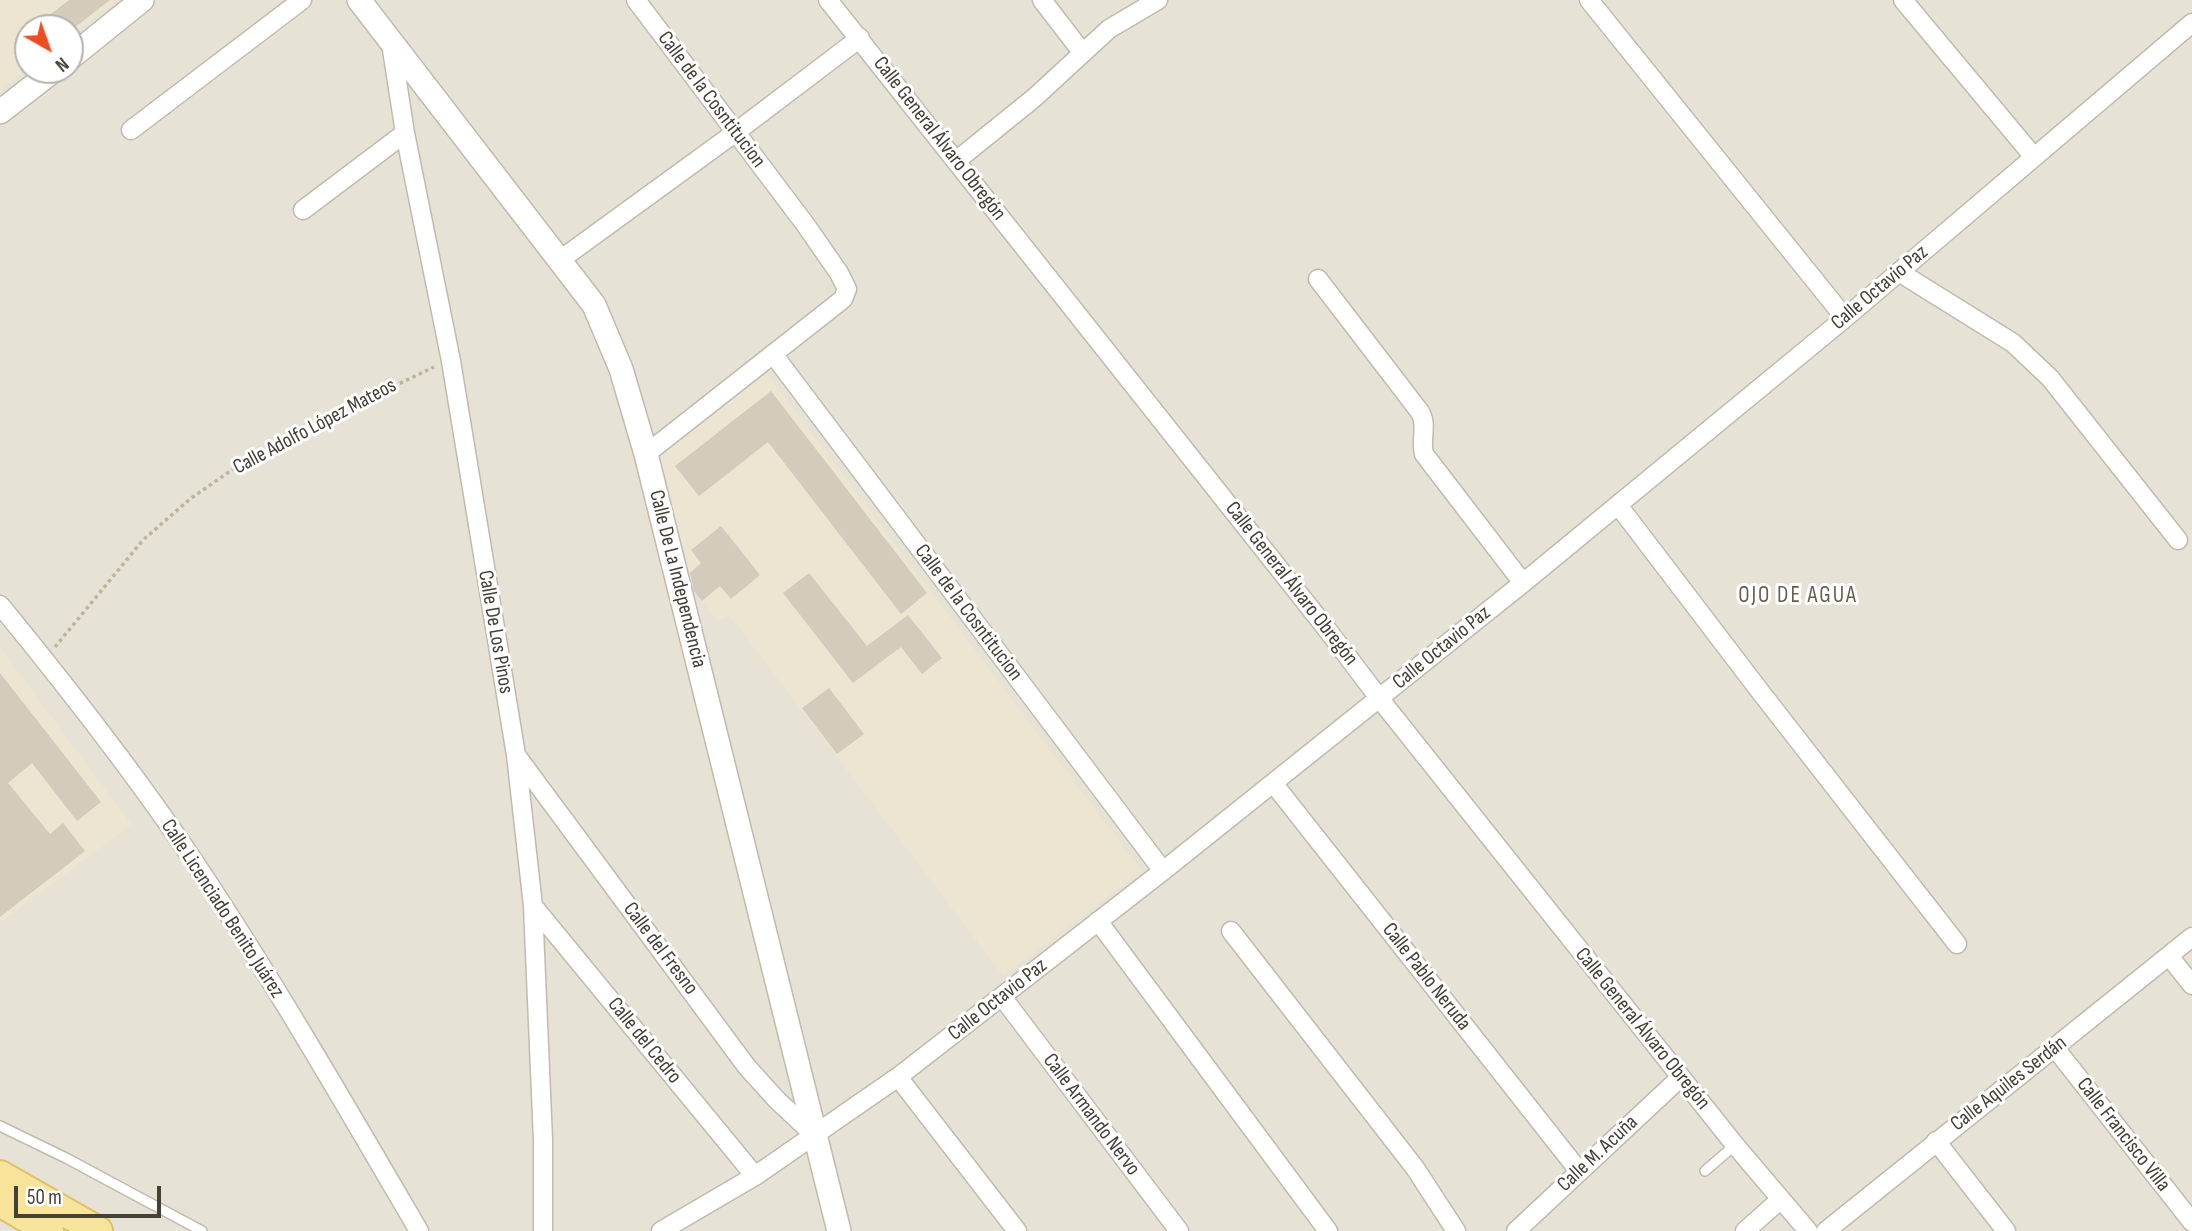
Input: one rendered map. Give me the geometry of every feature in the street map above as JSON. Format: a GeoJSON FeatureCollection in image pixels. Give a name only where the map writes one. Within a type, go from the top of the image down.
{"type":"FeatureCollection","features":[{"type":"Feature","properties":{"kind":"main road"},"geometry":{"type":"LineString","coordinates":[[0,1175],[98,1231]]}},
{"type":"Feature","properties":{"kind":"main road"},"geometry":{"type":"LineString","coordinates":[[0,1202],[49,1231]]}},
{"type":"Feature","properties":{"kind":"street"},"geometry":{"type":"LineString","coordinates":[[84,47],[142,0]]}},
{"type":"Feature","properties":{"kind":"street"},"geometry":{"type":"LineString","coordinates":[[131,130],[302,0]]}},
{"type":"Feature","properties":{"kind":"street","name":"Calle De La Independencia"},"geometry":{"type":"LineString","coordinates":[[359,0],[594,305],[621,369],[646,454],[839,1231]]}},
{"type":"Feature","properties":{"kind":"street","name":"Calle de la Cosntitucion"},"geometry":{"type":"LineString","coordinates":[[636,0],[805,224],[846,283],[845,295],[838,303],[773,354],[1163,871]]}},
{"type":"Feature","properties":{"kind":"street","name":"Calle General Álvaro Obregón"},"geometry":{"type":"LineString","coordinates":[[828,0],[1310,607],[1379,698],[1735,1145],[1808,1231]]}},
{"type":"Feature","properties":{"kind":"street"},"geometry":{"type":"LineString","coordinates":[[1042,0],[1082,52]]}},
{"type":"Feature","properties":{"kind":"street"},"geometry":{"type":"LineString","coordinates":[[956,161],[1034,98],[1082,52],[1121,20],[1158,0]]}},
{"type":"Feature","properties":{"kind":"street"},"geometry":{"type":"LineString","coordinates":[[1589,0],[1845,318]]}},
{"type":"Feature","properties":{"kind":"street"},"geometry":{"type":"LineString","coordinates":[[1903,0],[2034,157]]}},
{"type":"Feature","properties":{"kind":"street","name":"Calle Octavio Paz"},"geometry":{"type":"LineString","coordinates":[[661,1231],[755,1176],[898,1077],[1003,998],[1523,583],[1845,318],[2192,23]]}},
{"type":"Feature","properties":{"kind":"street"},"geometry":{"type":"LineString","coordinates":[[560,260],[736,132],[859,38]]}},
{"type":"Feature","properties":{"kind":"street","name":"Calle De Los Pinos"},"geometry":{"type":"LineString","coordinates":[[390,39],[405,133],[451,361],[516,755],[533,905],[543,1140],[543,1231]]}},
{"type":"Feature","properties":{"kind":"street"},"geometry":{"type":"LineString","coordinates":[[0,112],[36,84]]}},
{"type":"Feature","properties":{"kind":"street"},"geometry":{"type":"LineString","coordinates":[[303,210],[405,133]]}},
{"type":"Feature","properties":{"kind":"street"},"geometry":{"type":"LineString","coordinates":[[1899,272],[2013,343],[2050,378],[2178,540]]}},
{"type":"Feature","properties":{"kind":"street"},"geometry":{"type":"LineString","coordinates":[[1318,279],[1420,412],[1424,422],[1421,444],[1424,454],[1523,583]]}},
{"type":"Feature","properties":{"kind":"street"},"geometry":{"type":"LineString","coordinates":[[646,454],[773,354]]}},
{"type":"Feature","properties":{"kind":"street"},"geometry":{"type":"LineString","coordinates":[[1618,505],[1957,944]]}},
{"type":"Feature","properties":{"kind":"street","name":"Calle Licenciado Benito Juárez"},"geometry":{"type":"LineString","coordinates":[[0,605],[84,708],[206,879],[333,1084],[419,1231]]}},
{"type":"Feature","properties":{"kind":"street","name":"Calle del Fresno"},"geometry":{"type":"LineString","coordinates":[[516,755],[747,1067],[814,1135]]}},
{"type":"Feature","properties":{"kind":"street","name":"Calle Pablo Neruda"},"geometry":{"type":"LineString","coordinates":[[1273,783],[1579,1171]]}},
{"type":"Feature","properties":{"kind":"street","name":"Calle del Cedro"},"geometry":{"type":"LineString","coordinates":[[533,905],[755,1176]]}},
{"type":"Feature","properties":{"kind":"street"},"geometry":{"type":"LineString","coordinates":[[1098,921],[1328,1231]]}},
{"type":"Feature","properties":{"kind":"street"},"geometry":{"type":"LineString","coordinates":[[1231,931],[1415,1168],[1456,1231]]}},
{"type":"Feature","properties":{"kind":"street","name":"Calle Aquiles Serdán"},"geometry":{"type":"LineString","coordinates":[[1826,1231],[2192,937]]}},
{"type":"Feature","properties":{"kind":"street"},"geometry":{"type":"LineString","coordinates":[[2169,956],[2192,985]]}},
{"type":"Feature","properties":{"kind":"street","name":"Calle Armando Nervo"},"geometry":{"type":"LineString","coordinates":[[1003,998],[1179,1231]]}},
{"type":"Feature","properties":{"kind":"street","name":"Calle Francisco Villa"},"geometry":{"type":"LineString","coordinates":[[2055,1048],[2192,1222]]}},
{"type":"Feature","properties":{"kind":"street"},"geometry":{"type":"LineString","coordinates":[[898,1077],[1017,1231]]}},
{"type":"Feature","properties":{"kind":"street","name":"Calle M. Acuña"},"geometry":{"type":"LineString","coordinates":[[1516,1231],[1681,1077]]}},
{"type":"Feature","properties":{"kind":"street"},"geometry":{"type":"LineString","coordinates":[[1936,1141],[2006,1231]]}},
{"type":"Feature","properties":{"kind":"street"},"geometry":{"type":"LineString","coordinates":[[1745,1231],[1781,1199]]}},
{"type":"Feature","properties":{"kind":"lane"},"geometry":{"type":"LineString","coordinates":[[0,1126],[202,1231]]}},
{"type":"Feature","properties":{"kind":"lane"},"geometry":{"type":"LineString","coordinates":[[1705,1171],[1735,1145]]}},
{"type":"Feature","properties":{"kind":"path","name":"Calle Adolfo López Mateos"},"geometry":{"type":"LineString","coordinates":[[45,660],[143,540],[190,499],[285,438],[421,372],[451,361]]}},
{"type":"Feature","properties":{"kind":"shaded area"},"geometry":{"type":"Polygon","coordinates":[[[0,0],[2192,0],[2192,1231],[0,1231],[0,0]]]}},
{"type":"Feature","properties":{"kind":"shaded area"},"geometry":{"type":"Polygon","coordinates":[[[0,0],[118,0],[84,26],[84,14],[14,14],[14,80],[0,90],[0,0]]]}},
{"type":"Feature","properties":{"kind":"shaded area"},"geometry":{"type":"Polygon","coordinates":[[[764,370],[1142,871],[1003,976],[729,615],[718,621],[683,578],[657,455],[764,370]]]}},
{"type":"Feature","properties":{"kind":"shaded area"},"geometry":{"type":"Polygon","coordinates":[[[0,647],[132,825],[0,922],[0,647]]]}},
{"type":"Feature","properties":{"kind":"building"},"geometry":{"type":"Polygon","coordinates":[[[69,0],[110,0],[84,20],[84,14],[51,14],[69,0]]]}},
{"type":"Feature","properties":{"kind":"building"},"geometry":{"type":"Polygon","coordinates":[[[771,391],[927,593],[901,614],[768,442],[699,496],[675,466],[771,391]]]}},
{"type":"Feature","properties":{"kind":"building"},"geometry":{"type":"Polygon","coordinates":[[[721,526],[760,575],[731,599],[720,586],[702,601],[694,591],[690,573],[701,563],[691,550],[721,526]]]}},
{"type":"Feature","properties":{"kind":"building"},"geometry":{"type":"Polygon","coordinates":[[[809,573],[867,646],[908,615],[942,658],[922,674],[901,647],[853,683],[783,593],[809,573]]]}},
{"type":"Feature","properties":{"kind":"building"},"geometry":{"type":"Polygon","coordinates":[[[0,673],[101,802],[77,821],[32,763],[8,783],[50,834],[63,823],[85,851],[0,917],[0,673]]]}},
{"type":"Feature","properties":{"kind":"building"},"geometry":{"type":"Polygon","coordinates":[[[829,688],[864,734],[837,754],[802,708],[829,688]]]}},
{"type":"Feature","properties":{"kind":"district","name":"OJO DE AGUA"},"geometry":{"type":"Point","coordinates":[1798,596]}}]}
